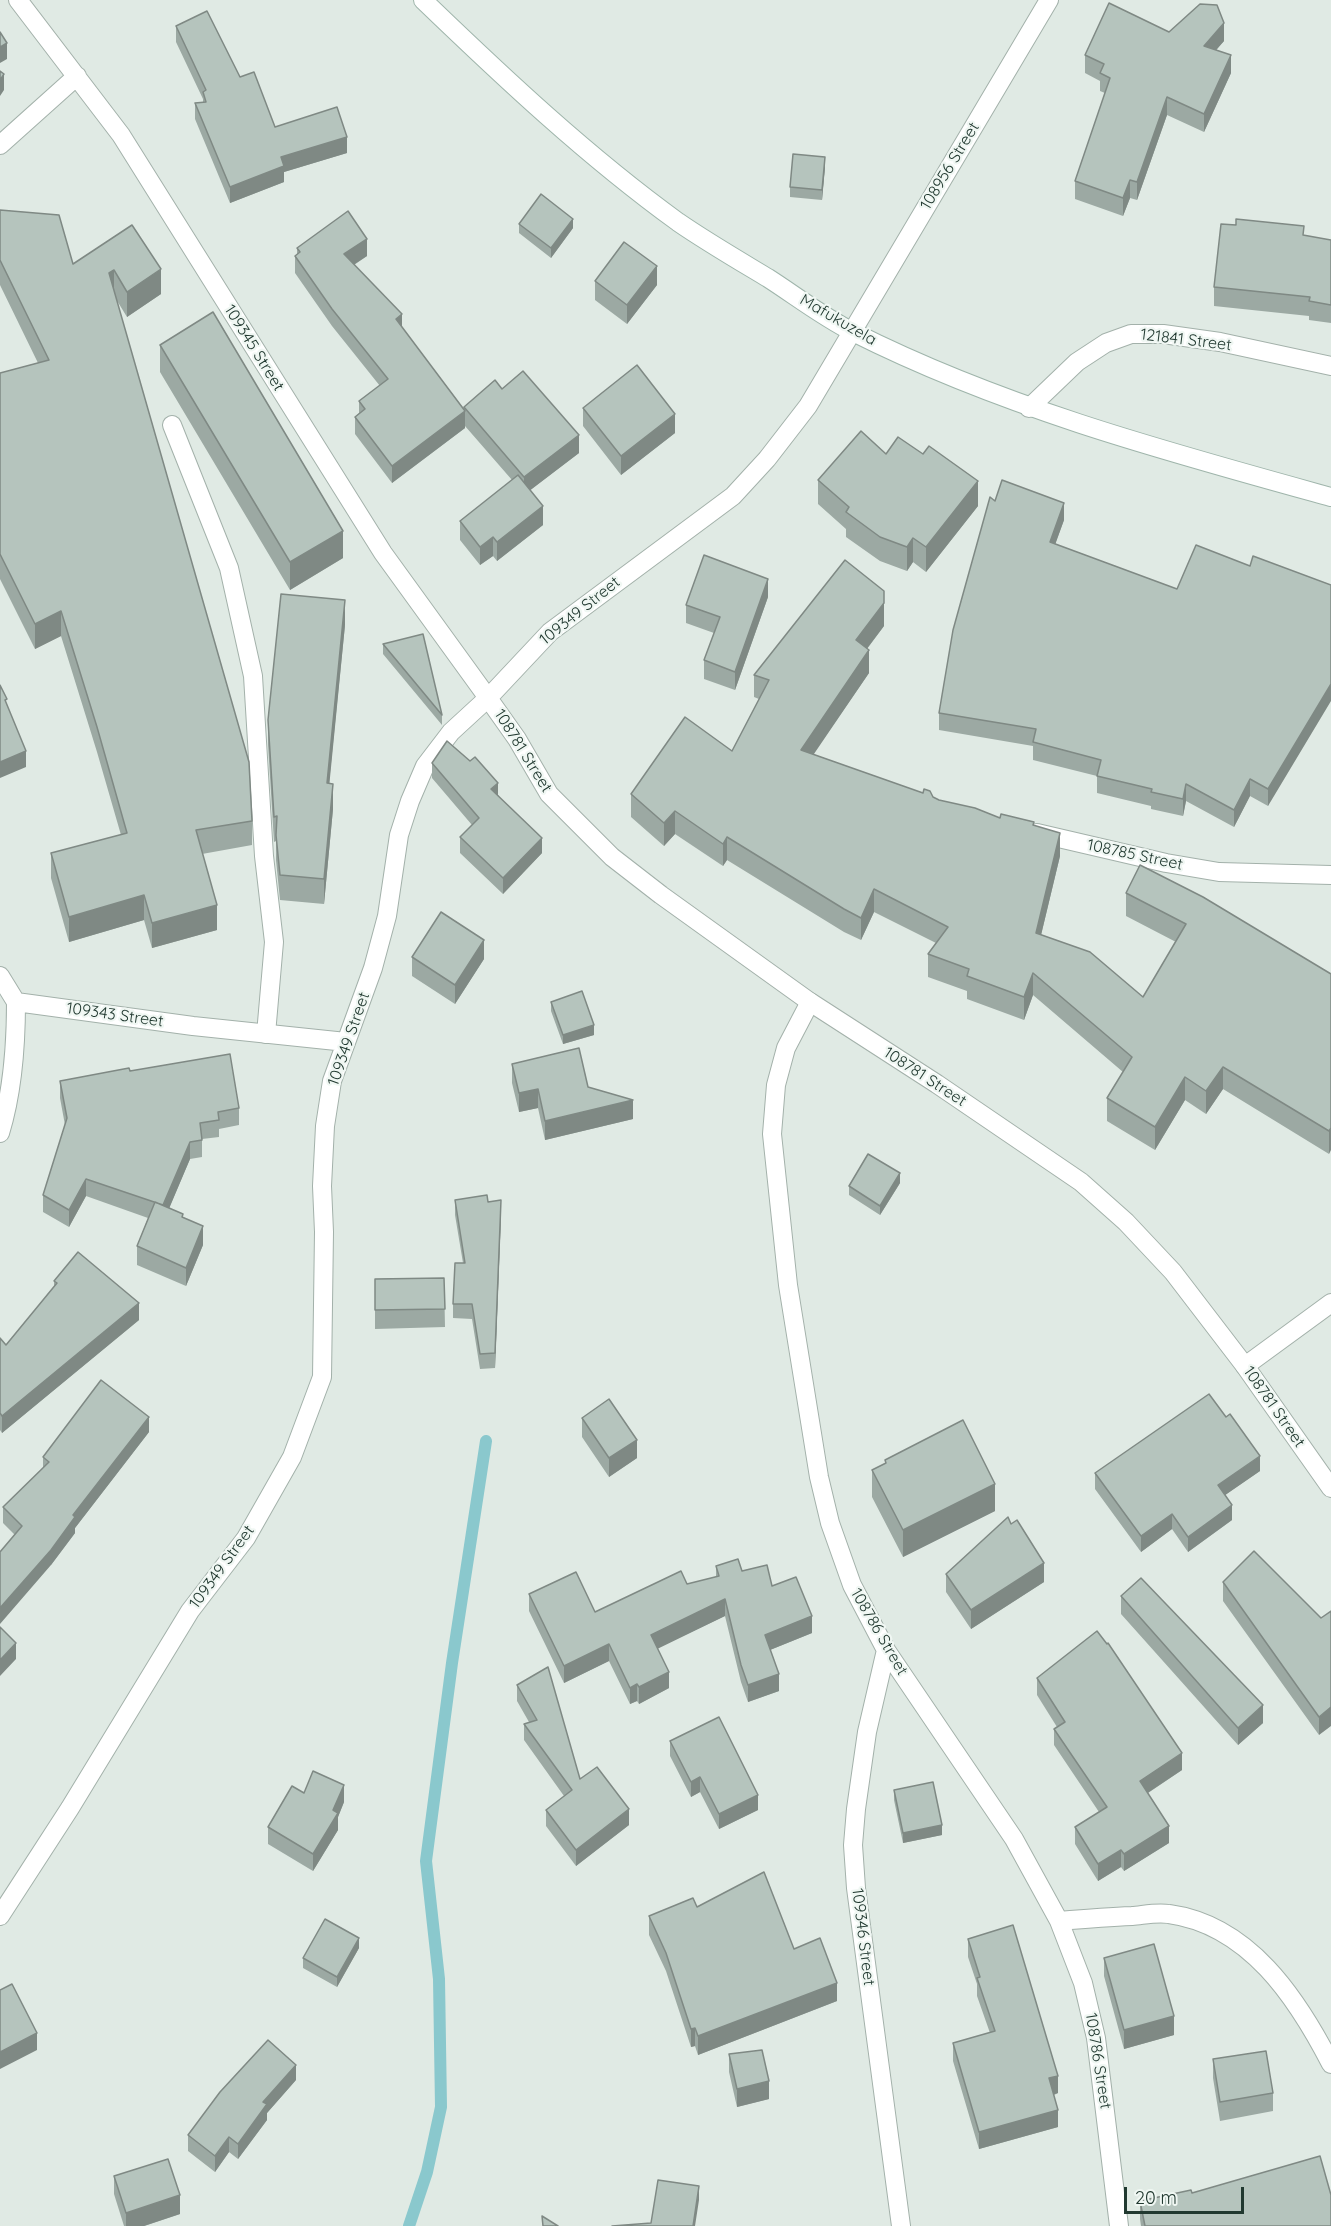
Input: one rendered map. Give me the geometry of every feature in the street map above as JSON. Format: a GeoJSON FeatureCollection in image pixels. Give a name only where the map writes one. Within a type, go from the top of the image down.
{"type":"FeatureCollection","features":[{"type":"Feature","properties":{"kind":"street","name":"109345 Street"},"geometry":{"type":"LineString","coordinates":[[18,0],[121,135],[383,553],[488,698]]}},
{"type":"Feature","properties":{"kind":"street","name":"Mafukuzela"},"geometry":{"type":"LineString","coordinates":[[423,0],[479,54],[621,179],[680,223],[851,331],[992,394],[1029,408],[1204,462],[1331,497]]}},
{"type":"Feature","properties":{"kind":"street","name":"108956 Street"},"geometry":{"type":"LineString","coordinates":[[851,331],[1049,0]]}},
{"type":"Feature","properties":{"kind":"street"},"geometry":{"type":"LineString","coordinates":[[0,145],[77,76]]}},
{"type":"Feature","properties":{"kind":"street","name":"109349 Street"},"geometry":{"type":"LineString","coordinates":[[0,1916],[70,1808],[190,1611],[246,1538],[292,1457],[322,1377],[324,1232],[322,1186],[325,1126],[332,1081],[373,968],[387,916],[399,835],[425,766],[451,732],[488,698],[550,632],[733,496],[767,459],[808,406],[851,331]]}},
{"type":"Feature","properties":{"kind":"street","name":"121841 Street"},"geometry":{"type":"LineString","coordinates":[[1029,408],[1077,362],[1106,343],[1131,334],[1163,334],[1220,342],[1331,366]]}},
{"type":"Feature","properties":{"kind":"street"},"geometry":{"type":"LineString","coordinates":[[172,425],[229,568],[253,676],[264,856],[274,942],[266,1034]]}},
{"type":"Feature","properties":{"kind":"street","name":"108781 Street"},"geometry":{"type":"LineString","coordinates":[[488,698],[517,739],[549,794],[612,857],[810,1002],[937,1084],[1081,1182],[1126,1222],[1173,1272],[1245,1365],[1331,1488]]}},
{"type":"Feature","properties":{"kind":"street","name":"108785 Street"},"geometry":{"type":"LineString","coordinates":[[1020,830],[1166,863],[1219,872],[1331,875]]}},
{"type":"Feature","properties":{"kind":"street"},"geometry":{"type":"LineString","coordinates":[[0,976],[16,1002],[12,1080],[0,1133]]}},
{"type":"Feature","properties":{"kind":"street","name":"109343 Street"},"geometry":{"type":"LineString","coordinates":[[16,1002],[346,1042]]}},
{"type":"Feature","properties":{"kind":"street","name":"108786 Street"},"geometry":{"type":"LineString","coordinates":[[810,1002],[786,1048],[776,1085],[772,1134],[788,1285],[819,1477],[830,1523],[852,1585],[886,1650],[1014,1839],[1059,1921],[1083,1983],[1096,2038],[1119,2226]]}},
{"type":"Feature","properties":{"kind":"street"},"geometry":{"type":"LineString","coordinates":[[1245,1365],[1331,1303]]}},
{"type":"Feature","properties":{"kind":"street","name":"109346 Street"},"geometry":{"type":"LineString","coordinates":[[886,1650],[867,1732],[853,1845],[859,1909],[902,2226]]}},
{"type":"Feature","properties":{"kind":"street"},"geometry":{"type":"LineString","coordinates":[[1059,1921],[1166,1913],[1206,1924],[1250,1951],[1287,1990],[1315,2033],[1331,2064]]}},
{"type":"Feature","properties":{"kind":"building"},"geometry":{"type":"Polygon","coordinates":[[[1109,3],[1169,32],[1200,4],[1217,5],[1224,23],[1204,46],[1231,55],[1204,114],[1167,97],[1137,182],[1130,180],[1123,198],[1075,181],[1110,78],[1100,73],[1104,64],[1085,55],[1109,3]]]}},
{"type":"Feature","properties":{"kind":"building"},"geometry":{"type":"Polygon","coordinates":[[[207,11],[240,77],[254,72],[275,127],[337,107],[347,137],[281,157],[284,166],[230,187],[195,103],[206,102],[203,92],[206,90],[176,26],[207,11]]]}},
{"type":"Feature","properties":{"kind":"building"},"geometry":{"type":"Polygon","coordinates":[[[0,32],[7,43],[0,47],[0,32]]]}},
{"type":"Feature","properties":{"kind":"building"},"geometry":{"type":"Polygon","coordinates":[[[793,154],[825,157],[822,190],[790,187],[793,154]]]}},
{"type":"Feature","properties":{"kind":"building"},"geometry":{"type":"Polygon","coordinates":[[[541,194],[573,219],[551,248],[519,224],[541,194]]]}},
{"type":"Feature","properties":{"kind":"building"},"geometry":{"type":"Polygon","coordinates":[[[0,210],[59,215],[73,264],[132,225],[161,269],[127,292],[114,270],[109,273],[249,762],[252,821],[196,830],[217,905],[152,923],[144,895],[69,917],[51,853],[127,833],[61,611],[35,624],[0,554],[0,373],[49,360],[0,260],[0,210]]]}},
{"type":"Feature","properties":{"kind":"building"},"geometry":{"type":"Polygon","coordinates":[[[348,211],[367,239],[344,254],[402,314],[396,319],[465,411],[392,466],[355,417],[365,409],[359,401],[388,379],[332,309],[295,256],[300,252],[297,248],[348,211]]]}},
{"type":"Feature","properties":{"kind":"building"},"geometry":{"type":"Polygon","coordinates":[[[1236,219],[1304,226],[1303,235],[1331,240],[1331,305],[1309,301],[1310,297],[1214,287],[1221,224],[1236,225],[1236,219]]]}},
{"type":"Feature","properties":{"kind":"building"},"geometry":{"type":"Polygon","coordinates":[[[624,242],[657,266],[627,305],[595,281],[624,242]]]}},
{"type":"Feature","properties":{"kind":"building"},"geometry":{"type":"Polygon","coordinates":[[[213,312],[343,531],[290,562],[160,345],[213,312]]]}},
{"type":"Feature","properties":{"kind":"building"},"geometry":{"type":"Polygon","coordinates":[[[637,365],[675,414],[621,456],[583,408],[637,365]]]}},
{"type":"Feature","properties":{"kind":"building"},"geometry":{"type":"Polygon","coordinates":[[[523,371],[579,435],[524,477],[464,407],[495,380],[502,389],[523,371]]]}},
{"type":"Feature","properties":{"kind":"building"},"geometry":{"type":"Polygon","coordinates":[[[861,431],[886,454],[898,437],[923,454],[929,446],[978,481],[926,547],[913,538],[907,547],[880,537],[846,512],[849,507],[818,480],[861,431]]]}},
{"type":"Feature","properties":{"kind":"building"},"geometry":{"type":"Polygon","coordinates":[[[518,475],[543,506],[497,542],[493,537],[480,547],[460,521],[518,475]]]}},
{"type":"Feature","properties":{"kind":"building"},"geometry":{"type":"Polygon","coordinates":[[[1002,480],[1064,503],[1050,542],[1177,589],[1196,545],[1250,566],[1253,556],[1331,585],[1331,684],[1268,789],[1250,779],[1234,810],[1186,784],[1183,799],[1151,792],[1152,789],[1097,776],[1101,760],[1033,742],[1036,729],[939,713],[953,630],[990,497],[995,501],[1002,480]]]}},
{"type":"Feature","properties":{"kind":"building"},"geometry":{"type":"Polygon","coordinates":[[[704,555],[768,579],[735,672],[704,660],[720,617],[686,605],[704,555]]]}},
{"type":"Feature","properties":{"kind":"building"},"geometry":{"type":"Polygon","coordinates":[[[845,560],[884,591],[884,603],[856,640],[869,650],[801,750],[923,793],[924,789],[930,791],[933,797],[939,800],[975,808],[1000,818],[1001,814],[1034,822],[1033,825],[1060,833],[1036,933],[1090,952],[1143,997],[1186,924],[1126,893],[1140,865],[1203,897],[1331,974],[1331,1128],[1329,1131],[1223,1067],[1206,1091],[1185,1077],[1155,1127],[1107,1098],[1132,1057],[1033,973],[1024,997],[967,976],[969,969],[928,954],[948,927],[874,889],[861,918],[727,837],[723,844],[675,811],[664,823],[631,794],[685,717],[732,751],[769,680],[754,675],[845,560]]]}},
{"type":"Feature","properties":{"kind":"building"},"geometry":{"type":"Polygon","coordinates":[[[281,594],[345,600],[327,783],[333,784],[324,879],[280,875],[268,720],[281,594]]]}},
{"type":"Feature","properties":{"kind":"building"},"geometry":{"type":"Polygon","coordinates":[[[423,634],[442,715],[383,644],[423,634]]]}},
{"type":"Feature","properties":{"kind":"building"},"geometry":{"type":"Polygon","coordinates":[[[0,685],[26,751],[0,762],[0,685]]]}},
{"type":"Feature","properties":{"kind":"building"},"geometry":{"type":"Polygon","coordinates":[[[447,741],[470,761],[475,757],[498,783],[491,789],[542,838],[503,878],[460,837],[479,818],[432,763],[447,741]]]}},
{"type":"Feature","properties":{"kind":"building"},"geometry":{"type":"Polygon","coordinates":[[[441,912],[484,940],[455,985],[412,957],[441,912]]]}},
{"type":"Feature","properties":{"kind":"building"},"geometry":{"type":"Polygon","coordinates":[[[582,991],[594,1025],[563,1035],[551,1002],[582,991]]]}},
{"type":"Feature","properties":{"kind":"building"},"geometry":{"type":"Polygon","coordinates":[[[579,1048],[588,1087],[633,1100],[545,1121],[538,1089],[519,1093],[512,1064],[579,1048]]]}},
{"type":"Feature","properties":{"kind":"building"},"geometry":{"type":"Polygon","coordinates":[[[230,1054],[239,1108],[218,1112],[219,1120],[200,1123],[202,1140],[190,1142],[163,1205],[86,1179],[69,1210],[43,1195],[67,1118],[60,1081],[129,1068],[130,1071],[230,1054]]]}},
{"type":"Feature","properties":{"kind":"building"},"geometry":{"type":"Polygon","coordinates":[[[868,1154],[900,1173],[880,1206],[849,1186],[868,1154]]]}},
{"type":"Feature","properties":{"kind":"building"},"geometry":{"type":"Polygon","coordinates":[[[487,1195],[488,1202],[501,1200],[495,1353],[480,1354],[472,1304],[453,1304],[455,1263],[465,1263],[455,1200],[487,1195]]]}},
{"type":"Feature","properties":{"kind":"building"},"geometry":{"type":"Polygon","coordinates":[[[155,1202],[203,1226],[186,1268],[137,1246],[155,1202]]]}},
{"type":"Feature","properties":{"kind":"building"},"geometry":{"type":"Polygon","coordinates":[[[78,1252],[139,1303],[2,1416],[0,1413],[0,1338],[6,1345],[57,1283],[54,1281],[78,1252]]]}},
{"type":"Feature","properties":{"kind":"building"},"geometry":{"type":"Polygon","coordinates":[[[444,1278],[445,1309],[375,1310],[375,1279],[444,1278]]]}},
{"type":"Feature","properties":{"kind":"building"},"geometry":{"type":"Polygon","coordinates":[[[101,1380],[149,1417],[73,1515],[75,1517],[51,1550],[0,1608],[0,1552],[22,1526],[3,1507],[49,1462],[43,1457],[101,1380]]]}},
{"type":"Feature","properties":{"kind":"building"},"geometry":{"type":"Polygon","coordinates":[[[1209,1394],[1226,1417],[1230,1414],[1260,1456],[1218,1485],[1232,1505],[1188,1537],[1172,1514],[1141,1536],[1095,1473],[1209,1394]]]}},
{"type":"Feature","properties":{"kind":"building"},"geometry":{"type":"Polygon","coordinates":[[[609,1399],[637,1440],[609,1458],[582,1418],[609,1399]]]}},
{"type":"Feature","properties":{"kind":"building"},"geometry":{"type":"Polygon","coordinates":[[[963,1420],[995,1484],[903,1530],[872,1470],[886,1463],[885,1460],[963,1420]]]}},
{"type":"Feature","properties":{"kind":"building"},"geometry":{"type":"Polygon","coordinates":[[[1008,1517],[1011,1524],[1017,1520],[1044,1563],[971,1610],[946,1574],[1008,1517]]]}},
{"type":"Feature","properties":{"kind":"building"},"geometry":{"type":"Polygon","coordinates":[[[1254,1551],[1321,1618],[1331,1611],[1331,1707],[1319,1717],[1223,1582],[1254,1551]]]}},
{"type":"Feature","properties":{"kind":"building"},"geometry":{"type":"Polygon","coordinates":[[[738,1559],[742,1571],[767,1565],[772,1586],[796,1577],[812,1616],[765,1635],[779,1674],[748,1685],[725,1599],[651,1635],[669,1672],[639,1687],[637,1684],[630,1688],[609,1644],[564,1666],[529,1594],[576,1572],[595,1612],[681,1571],[687,1584],[719,1576],[716,1566],[738,1559]]]}},
{"type":"Feature","properties":{"kind":"building"},"geometry":{"type":"Polygon","coordinates":[[[1141,1578],[1263,1705],[1238,1728],[1121,1596],[1141,1578]]]}},
{"type":"Feature","properties":{"kind":"building"},"geometry":{"type":"Polygon","coordinates":[[[0,1627],[16,1643],[0,1660],[0,1627]]]}},
{"type":"Feature","properties":{"kind":"building"},"geometry":{"type":"Polygon","coordinates":[[[1097,1631],[1108,1643],[1182,1753],[1140,1781],[1169,1826],[1124,1854],[1121,1850],[1098,1864],[1075,1827],[1107,1807],[1054,1729],[1065,1722],[1037,1678],[1097,1631]]]}},
{"type":"Feature","properties":{"kind":"building"},"geometry":{"type":"Polygon","coordinates":[[[548,1667],[580,1779],[597,1767],[629,1809],[576,1850],[546,1810],[572,1790],[524,1724],[537,1720],[517,1685],[548,1667]]]}},
{"type":"Feature","properties":{"kind":"building"},"geometry":{"type":"Polygon","coordinates":[[[719,1717],[758,1795],[719,1814],[700,1777],[691,1782],[670,1741],[719,1717]]]}},
{"type":"Feature","properties":{"kind":"building"},"geometry":{"type":"Polygon","coordinates":[[[313,1771],[344,1785],[333,1810],[338,1813],[313,1854],[268,1827],[292,1786],[304,1793],[313,1771]]]}},
{"type":"Feature","properties":{"kind":"building"},"geometry":{"type":"Polygon","coordinates":[[[933,1782],[942,1825],[903,1833],[894,1790],[933,1782]]]}},
{"type":"Feature","properties":{"kind":"building"},"geometry":{"type":"Polygon","coordinates":[[[764,1872],[794,1949],[820,1938],[837,1983],[698,2036],[695,2028],[691,2029],[666,1953],[649,1916],[693,1898],[697,1907],[764,1872]]]}},
{"type":"Feature","properties":{"kind":"building"},"geometry":{"type":"Polygon","coordinates":[[[325,1919],[359,1938],[337,1977],[303,1958],[325,1919]]]}},
{"type":"Feature","properties":{"kind":"building"},"geometry":{"type":"Polygon","coordinates":[[[1013,1925],[1058,2076],[1049,2078],[1058,2110],[979,2132],[953,2043],[995,2031],[977,1978],[980,1977],[968,1939],[1013,1925]]]}},
{"type":"Feature","properties":{"kind":"building"},"geometry":{"type":"Polygon","coordinates":[[[1154,1944],[1174,2016],[1124,2030],[1104,1958],[1154,1944]]]}},
{"type":"Feature","properties":{"kind":"building"},"geometry":{"type":"Polygon","coordinates":[[[12,1984],[37,2033],[0,2052],[0,1990],[12,1984]]]}},
{"type":"Feature","properties":{"kind":"building"},"geometry":{"type":"Polygon","coordinates":[[[268,2040],[296,2065],[263,2102],[267,2104],[238,2144],[229,2137],[215,2156],[188,2135],[220,2092],[268,2040]]]}},
{"type":"Feature","properties":{"kind":"building"},"geometry":{"type":"Polygon","coordinates":[[[762,2050],[769,2081],[737,2089],[729,2054],[762,2050]]]}},
{"type":"Feature","properties":{"kind":"building"},"geometry":{"type":"Polygon","coordinates":[[[1266,2051],[1273,2093],[1220,2102],[1213,2059],[1266,2051]]]}},
{"type":"Feature","properties":{"kind":"building"},"geometry":{"type":"Polygon","coordinates":[[[1320,2156],[1331,2195],[1331,2226],[1145,2226],[1140,2201],[1191,2190],[1192,2193],[1320,2156]]]}},
{"type":"Feature","properties":{"kind":"building"},"geometry":{"type":"Polygon","coordinates":[[[168,2159],[180,2195],[126,2213],[114,2176],[168,2159]]]}},
{"type":"Feature","properties":{"kind":"building"},"geometry":{"type":"Polygon","coordinates":[[[658,2180],[699,2186],[693,2226],[612,2226],[651,2223],[658,2180]]]}},
{"type":"Feature","properties":{"kind":"building"},"geometry":{"type":"Polygon","coordinates":[[[542,2216],[558,2226],[543,2226],[542,2216]]]}},
{"type":"Feature","properties":{"kind":"waterway"},"geometry":{"type":"LineString","coordinates":[[409,2226],[427,2172],[441,2107],[439,1979],[426,1861],[452,1663],[486,1441]]}}]}
